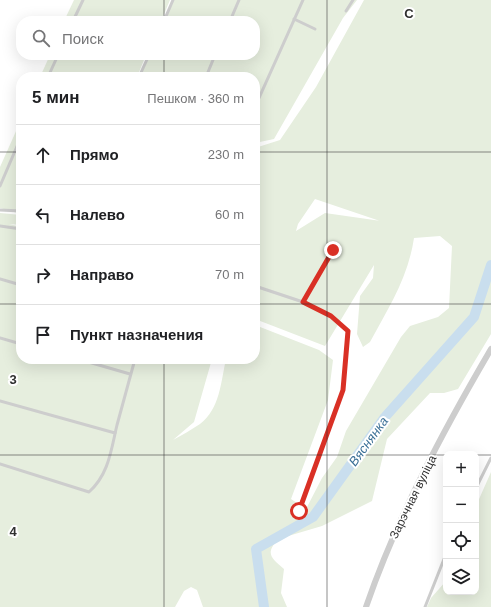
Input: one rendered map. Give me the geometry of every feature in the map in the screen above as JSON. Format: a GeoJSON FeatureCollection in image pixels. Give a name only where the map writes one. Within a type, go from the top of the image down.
{"type":"FeatureCollection","features":[{"type":"Feature","properties":{"kind":"street","name":"Зарэчная вуліца"},"geometry":{"type":"LineString","coordinates":[[366,607],[390,544],[434,453],[491,349]]}},
{"type":"Feature","properties":{"kind":"lane"},"geometry":{"type":"LineString","coordinates":[[75,16],[83,0]]}},
{"type":"Feature","properties":{"kind":"lane"},"geometry":{"type":"LineString","coordinates":[[166,16],[173,0]]}},
{"type":"Feature","properties":{"kind":"lane"},"geometry":{"type":"LineString","coordinates":[[232,16],[239,0]]}},
{"type":"Feature","properties":{"kind":"lane"},"geometry":{"type":"LineString","coordinates":[[260,96],[303,0]]}},
{"type":"Feature","properties":{"kind":"lane"},"geometry":{"type":"LineString","coordinates":[[346,11],[353,0]]}},
{"type":"Feature","properties":{"kind":"lane"},"geometry":{"type":"LineString","coordinates":[[294,19],[315,28]]}},
{"type":"Feature","properties":{"kind":"lane"},"geometry":{"type":"LineString","coordinates":[[50,72],[56,60]]}},
{"type":"Feature","properties":{"kind":"lane"},"geometry":{"type":"LineString","coordinates":[[141,72],[147,60]]}},
{"type":"Feature","properties":{"kind":"lane"},"geometry":{"type":"LineString","coordinates":[[208,72],[213,60]]}},
{"type":"Feature","properties":{"kind":"lane"},"geometry":{"type":"LineString","coordinates":[[0,186],[16,149]]}},
{"type":"Feature","properties":{"kind":"lane"},"geometry":{"type":"LineString","coordinates":[[0,210],[16,210]]}},
{"type":"Feature","properties":{"kind":"lane"},"geometry":{"type":"LineString","coordinates":[[0,226],[16,228]]}},
{"type":"Feature","properties":{"kind":"lane"},"geometry":{"type":"LineString","coordinates":[[260,288],[303,302],[333,250]]}},
{"type":"Feature","properties":{"kind":"lane"},"geometry":{"type":"LineString","coordinates":[[0,279],[16,284]]}},
{"type":"Feature","properties":{"kind":"lane"},"geometry":{"type":"LineString","coordinates":[[0,338],[16,343]]}},
{"type":"Feature","properties":{"kind":"lane"},"geometry":{"type":"LineString","coordinates":[[95,364],[130,374]]}},
{"type":"Feature","properties":{"kind":"lane"},"geometry":{"type":"LineString","coordinates":[[0,464],[89,492],[98,484],[111,457],[115,433],[133,364]]}},
{"type":"Feature","properties":{"kind":"lane"},"geometry":{"type":"LineString","coordinates":[[0,401],[115,433]]}},
{"type":"Feature","properties":{"kind":"lane"},"geometry":{"type":"LineString","coordinates":[[476,487],[491,458]]}},
{"type":"Feature","properties":{"kind":"lane"},"geometry":{"type":"LineString","coordinates":[[425,607],[444,559]]}},
{"type":"Feature","properties":{"kind":"path"},"geometry":{"type":"LineString","coordinates":[[299,511],[343,390],[348,331],[331,316],[303,302]]}},
{"type":"Feature","properties":{"kind":"green space"},"geometry":{"type":"Polygon","coordinates":[[[74,0],[170,0],[163,16],[66,16],[74,0]]]}},
{"type":"Feature","properties":{"kind":"green space"},"geometry":{"type":"Polygon","coordinates":[[[174,0],[357,0],[343,18],[274,139],[260,142],[260,72],[142,72],[148,60],[260,60],[260,16],[167,16],[174,0]]]}},
{"type":"Feature","properties":{"kind":"green space"},"geometry":{"type":"Polygon","coordinates":[[[364,0],[491,0],[491,334],[458,389],[444,393],[430,393],[387,439],[372,501],[322,526],[278,539],[274,544],[271,556],[284,569],[281,593],[287,607],[203,607],[197,590],[191,587],[184,591],[175,607],[0,607],[0,213],[16,215],[16,225],[9,224],[16,226],[16,364],[211,364],[194,422],[173,440],[200,424],[212,411],[219,394],[225,364],[260,364],[260,327],[319,350],[333,360],[328,400],[291,499],[306,509],[322,478],[337,457],[346,431],[401,337],[410,326],[438,317],[449,308],[452,246],[440,236],[414,238],[407,266],[397,292],[370,342],[363,347],[357,334],[360,296],[373,278],[374,265],[325,346],[260,321],[260,146],[280,140],[316,87],[364,0]],[[315,199],[298,224],[296,231],[325,213],[379,221],[315,199]]]}},
{"type":"Feature","properties":{"kind":"green space"},"geometry":{"type":"Polygon","coordinates":[[[48,60],[144,60],[139,72],[42,72],[48,60]]]}},
{"type":"Feature","properties":{"kind":"green space"},"geometry":{"type":"Polygon","coordinates":[[[16,131],[16,213],[0,208],[0,167],[16,131]]]}},
{"type":"Feature","properties":{"kind":"green space"},"geometry":{"type":"Polygon","coordinates":[[[491,472],[491,607],[427,607],[431,598],[443,584],[443,595],[479,595],[479,499],[491,472]]]}},
{"type":"Feature","properties":{"kind":"waterway","name":"Вяснянка"},"geometry":{"type":"LineString","coordinates":[[264,607],[256,549],[313,517],[385,417],[474,317],[491,265]]}},
{"type":"Feature","properties":{"kind":"route"},"geometry":{"type":"LineString","coordinates":[[299,511],[343,390],[348,331],[331,316],[303,302],[333,250]]}}]}
